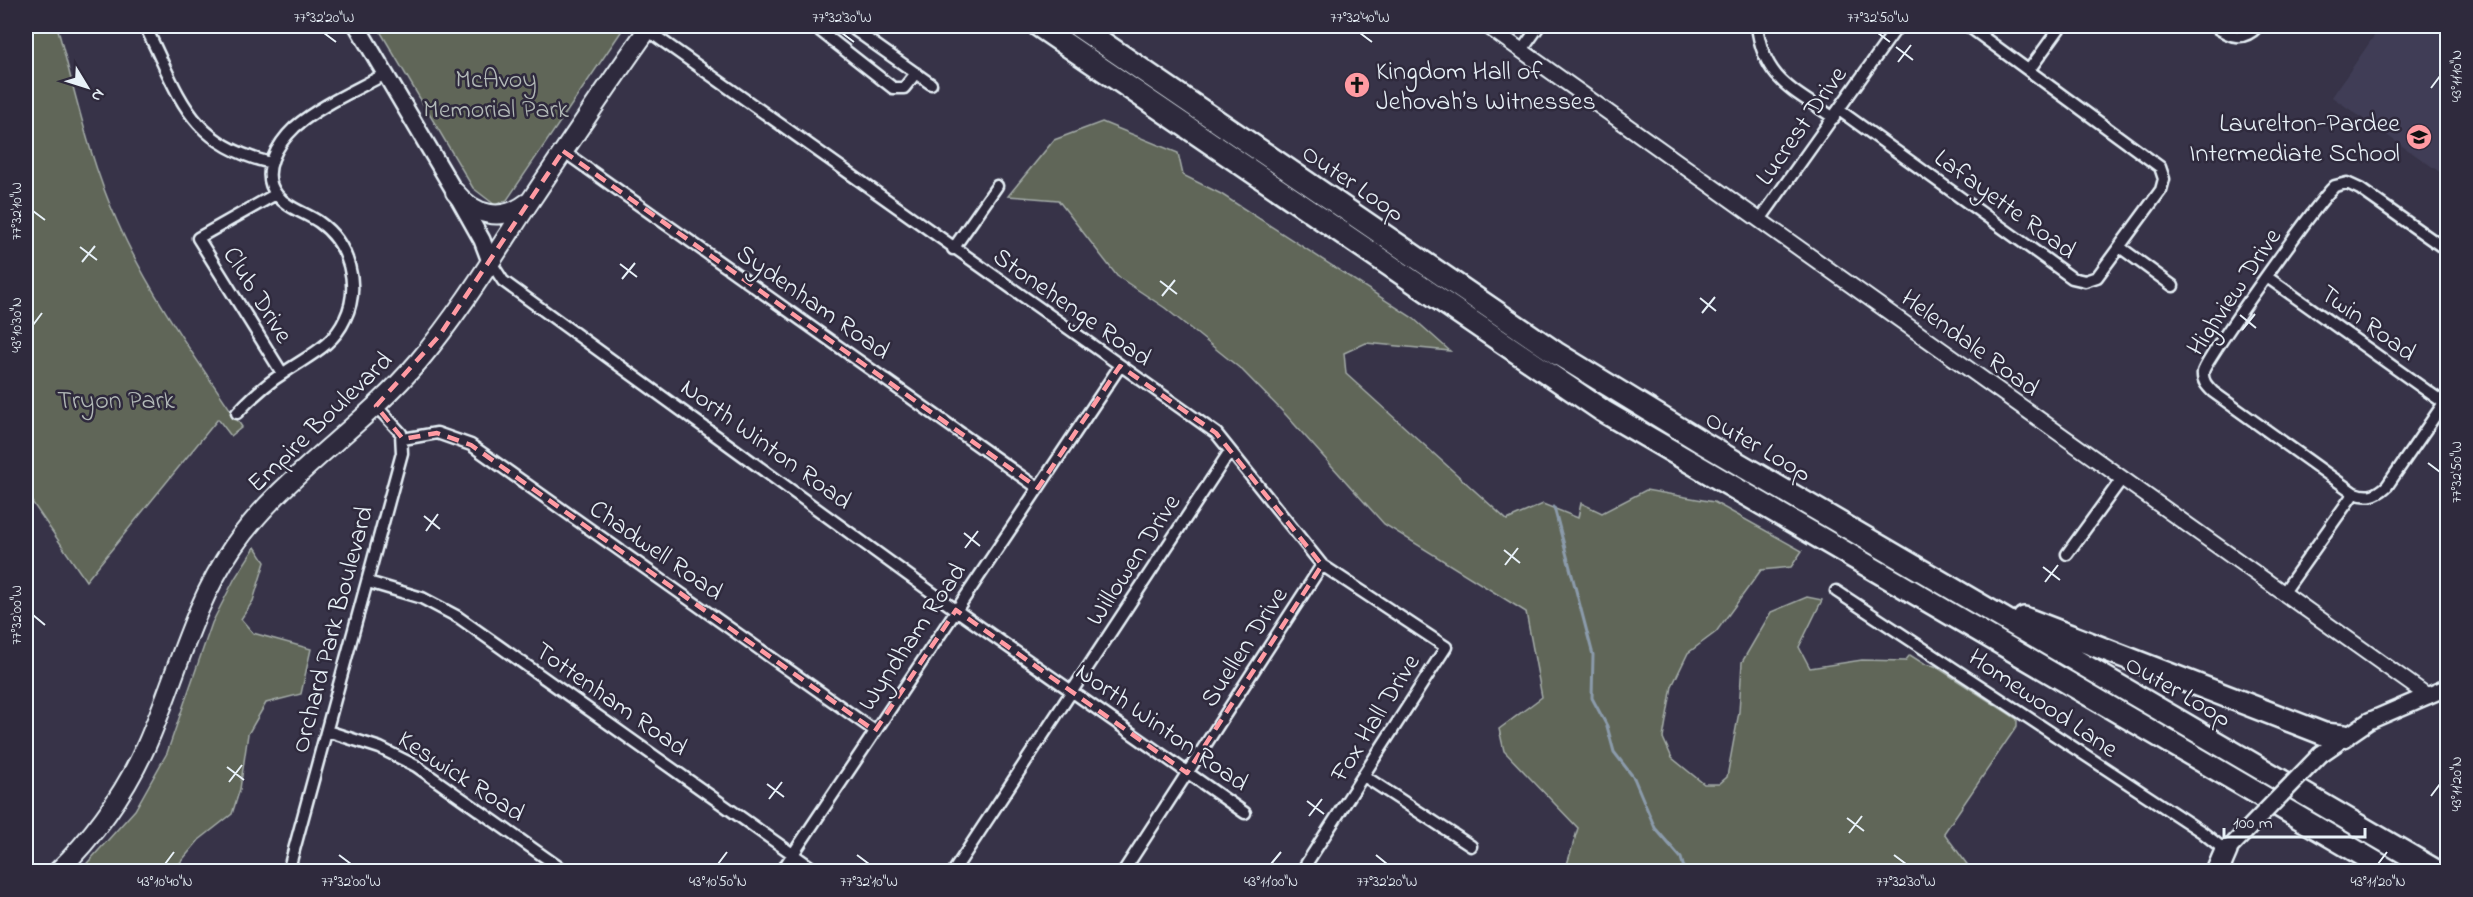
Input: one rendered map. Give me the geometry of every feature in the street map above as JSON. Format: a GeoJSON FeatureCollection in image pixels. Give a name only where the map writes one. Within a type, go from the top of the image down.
{"type":"FeatureCollection","features":[{"type":"Feature","properties":{"kind":"highway","name":"Outer Loop"},"geometry":{"type":"LineString","coordinates":[[1039,26],[1603,411],[2390,872]]}},
{"type":"Feature","properties":{"kind":"highway","name":"Outer Loop"},"geometry":{"type":"LineString","coordinates":[[1078,26],[1571,363],[1873,543],[2438,872]]}},
{"type":"Feature","properties":{"kind":"highway"},"geometry":{"type":"LineString","coordinates":[[1104,26],[1189,101]]}},
{"type":"Feature","properties":{"kind":"highway"},"geometry":{"type":"LineString","coordinates":[[1873,543],[1942,580],[2055,632],[2324,734],[2344,736]]}},
{"type":"Feature","properties":{"kind":"highway"},"geometry":{"type":"LineString","coordinates":[[2217,872],[2226,851]]}},
{"type":"Feature","properties":{"kind":"main road","name":"North Winton Road"},"geometry":{"type":"LineString","coordinates":[[357,26],[454,192],[490,261]]}},
{"type":"Feature","properties":{"kind":"main road","name":"Empire Boulevard"},"geometry":{"type":"LineString","coordinates":[[57,872],[105,815],[140,758],[198,613],[234,546],[277,494],[376,406],[439,336],[649,28]]}},
{"type":"Feature","properties":{"kind":"main road"},"geometry":{"type":"LineString","coordinates":[[454,192],[476,210],[495,215],[512,212],[532,198]]}},
{"type":"Feature","properties":{"kind":"main road"},"geometry":{"type":"LineString","coordinates":[[2208,872],[2321,754],[2344,736],[2375,718],[2441,694]]}},
{"type":"Feature","properties":{"kind":"street"},"geometry":{"type":"LineString","coordinates":[[145,26],[188,110],[202,130],[238,154],[271,163]]}},
{"type":"Feature","properties":{"kind":"street"},"geometry":{"type":"LineString","coordinates":[[814,26],[893,87],[904,88],[916,73]]}},
{"type":"Feature","properties":{"kind":"street"},"geometry":{"type":"LineString","coordinates":[[849,26],[931,84]]}},
{"type":"Feature","properties":{"kind":"street","name":"Helendale Road"},"geometry":{"type":"LineString","coordinates":[[1487,26],[2121,480],[2284,592],[2441,694]]}},
{"type":"Feature","properties":{"kind":"street"},"geometry":{"type":"LineString","coordinates":[[1522,50],[1539,26]]}},
{"type":"Feature","properties":{"kind":"street","name":"Lafayette Road"},"geometry":{"type":"LineString","coordinates":[[1757,26],[1762,55],[1769,68],[1788,87],[1836,114],[2072,278],[2085,281],[2097,277],[2121,248],[2161,190],[2164,179],[2160,168],[2029,70]]}},
{"type":"Feature","properties":{"kind":"street","name":"Lucrest Drive"},"geometry":{"type":"LineString","coordinates":[[1760,221],[1898,26]]}},
{"type":"Feature","properties":{"kind":"street"},"geometry":{"type":"LineString","coordinates":[[1968,26],[2029,70],[2061,26]]}},
{"type":"Feature","properties":{"kind":"street"},"geometry":{"type":"LineString","coordinates":[[2214,26],[2234,37],[2241,37],[2258,26]]}},
{"type":"Feature","properties":{"kind":"street","name":"Stonehenge Road"},"geometry":{"type":"LineString","coordinates":[[649,28],[953,249],[1216,433],[1322,565],[1446,647]]}},
{"type":"Feature","properties":{"kind":"street"},"geometry":{"type":"LineString","coordinates":[[237,413],[282,373],[323,348],[336,336],[351,301],[352,282],[344,250],[321,224],[283,201],[276,194],[270,174],[271,163],[277,149],[295,128],[385,74]]}},
{"type":"Feature","properties":{"kind":"street","name":"Sydenham Road"},"geometry":{"type":"LineString","coordinates":[[563,151],[1038,488]]}},
{"type":"Feature","properties":{"kind":"street","name":"Highview Drive"},"geometry":{"type":"LineString","coordinates":[[2354,493],[2214,392],[2204,382],[2206,365],[2330,190],[2341,183],[2360,189],[2448,251]]}},
{"type":"Feature","properties":{"kind":"street"},"geometry":{"type":"LineString","coordinates":[[953,249],[997,186]]}},
{"type":"Feature","properties":{"kind":"street","name":"Club Drive"},"geometry":{"type":"LineString","coordinates":[[276,194],[198,238],[282,373]]}},
{"type":"Feature","properties":{"kind":"street"},"geometry":{"type":"LineString","coordinates":[[2121,248],[2173,286]]}},
{"type":"Feature","properties":{"kind":"street","name":"North Winton Road"},"geometry":{"type":"LineString","coordinates":[[490,261],[503,282],[956,610],[1245,813]]}},
{"type":"Feature","properties":{"kind":"street","name":"Twin Road"},"geometry":{"type":"LineString","coordinates":[[2267,277],[2446,400]]}},
{"type":"Feature","properties":{"kind":"street","name":"Wyndham Road"},"geometry":{"type":"LineString","coordinates":[[781,872],[1120,366]]}},
{"type":"Feature","properties":{"kind":"street"},"geometry":{"type":"LineString","coordinates":[[2284,592],[2354,493],[2372,496],[2387,486],[2446,400]]}},
{"type":"Feature","properties":{"kind":"street"},"geometry":{"type":"LineString","coordinates":[[376,406],[397,428],[403,439]]}},
{"type":"Feature","properties":{"kind":"street","name":"Chadwell Road"},"geometry":{"type":"LineString","coordinates":[[403,439],[437,433],[454,437],[471,445],[875,731]]}},
{"type":"Feature","properties":{"kind":"street","name":"Orchard Park Boulevard"},"geometry":{"type":"LineString","coordinates":[[288,872],[368,582],[402,453],[403,439]]}},
{"type":"Feature","properties":{"kind":"street","name":"Willowen Drive"},"geometry":{"type":"LineString","coordinates":[[953,872],[1230,451]]}},
{"type":"Feature","properties":{"kind":"street"},"geometry":{"type":"LineString","coordinates":[[2067,554],[2121,480]]}},
{"type":"Feature","properties":{"kind":"street","name":"Suellen Drive"},"geometry":{"type":"LineString","coordinates":[[1123,872],[1322,565]]}},
{"type":"Feature","properties":{"kind":"street","name":"Tottenham Road"},"geometry":{"type":"LineString","coordinates":[[368,582],[422,598],[458,617],[818,872]]}},
{"type":"Feature","properties":{"kind":"street","name":"Homewood Lane"},"geometry":{"type":"LineString","coordinates":[[1836,591],[2202,832],[2226,851]]}},
{"type":"Feature","properties":{"kind":"street","name":"Fox Hall Drive"},"geometry":{"type":"LineString","coordinates":[[1301,872],[1446,647]]}},
{"type":"Feature","properties":{"kind":"street","name":"Keswick Road"},"geometry":{"type":"LineString","coordinates":[[327,731],[380,748],[416,766],[566,872]]}},
{"type":"Feature","properties":{"kind":"street"},"geometry":{"type":"LineString","coordinates":[[1364,776],[1471,846]]}},
{"type":"Feature","properties":{"kind":"highlighted area"},"geometry":{"type":"Polygon","coordinates":[[[563,151],[1038,488],[1120,366],[1216,433],[1322,565],[1187,773],[956,610],[875,731],[471,445],[437,433],[403,439],[376,406],[439,336],[563,151]]]}},
{"type":"Feature","properties":{"kind":"shaded area","name":"Laurelton-Pardee Intermediate School"},"geometry":{"type":"Polygon","coordinates":[[[2381,26],[2447,26],[2447,177],[2332,97],[2381,26]]]}},
{"type":"Feature","properties":{"kind":"green space","name":"Tryon Park"},"geometry":{"type":"Polygon","coordinates":[[[26,26],[57,26],[90,149],[117,221],[159,301],[242,427],[231,436],[218,419],[86,581],[26,493],[26,26]]]}},
{"type":"Feature","properties":{"kind":"green space","name":"McAvoy Memorial Park"},"geometry":{"type":"Polygon","coordinates":[[[377,26],[625,26],[507,200],[495,205],[473,188],[377,26]]]}},
{"type":"Feature","properties":{"kind":"green space"},"geometry":{"type":"Polygon","coordinates":[[[1102,122],[1178,153],[1183,175],[1221,194],[1413,318],[1450,351],[1366,343],[1344,353],[1346,374],[1507,520],[1543,504],[1578,518],[1581,503],[1602,513],[1646,490],[1714,502],[1802,551],[1791,567],[1761,570],[1716,632],[1688,653],[1672,686],[1663,738],[1672,758],[1704,784],[1719,784],[1727,777],[1739,712],[1742,662],[1771,612],[1807,597],[1822,600],[1799,647],[1810,668],[1862,660],[1905,661],[1910,655],[1924,664],[1935,666],[2017,719],[2017,726],[1944,833],[1972,871],[1565,871],[1578,828],[1504,751],[1499,729],[1542,697],[1526,612],[1384,524],[1286,415],[1242,370],[1165,308],[1117,276],[1058,200],[1008,196],[1054,140],[1102,122]]]}},
{"type":"Feature","properties":{"kind":"green space"},"geometry":{"type":"Polygon","coordinates":[[[255,547],[265,562],[253,601],[241,619],[253,633],[311,649],[301,694],[266,703],[248,734],[240,789],[232,814],[199,840],[173,871],[80,871],[135,810],[167,753],[212,623],[235,578],[255,547]]]}},
{"type":"Feature","properties":{"kind":"waterway"},"geometry":{"type":"LineString","coordinates":[[1554,507],[1593,655],[1592,698],[1607,726],[1614,752],[1634,778],[1655,828],[1681,858],[1685,872]]}},
{"type":"Feature","properties":{"kind":"place","name":"Kingdom Hall of Jehovah’s Witnesses"},"geometry":{"type":"Point","coordinates":[1357,85]}},
{"type":"Feature","properties":{"kind":"place","name":"Laurelton-Pardee Intermediate School"},"geometry":{"type":"Point","coordinates":[2419,137]}}]}
